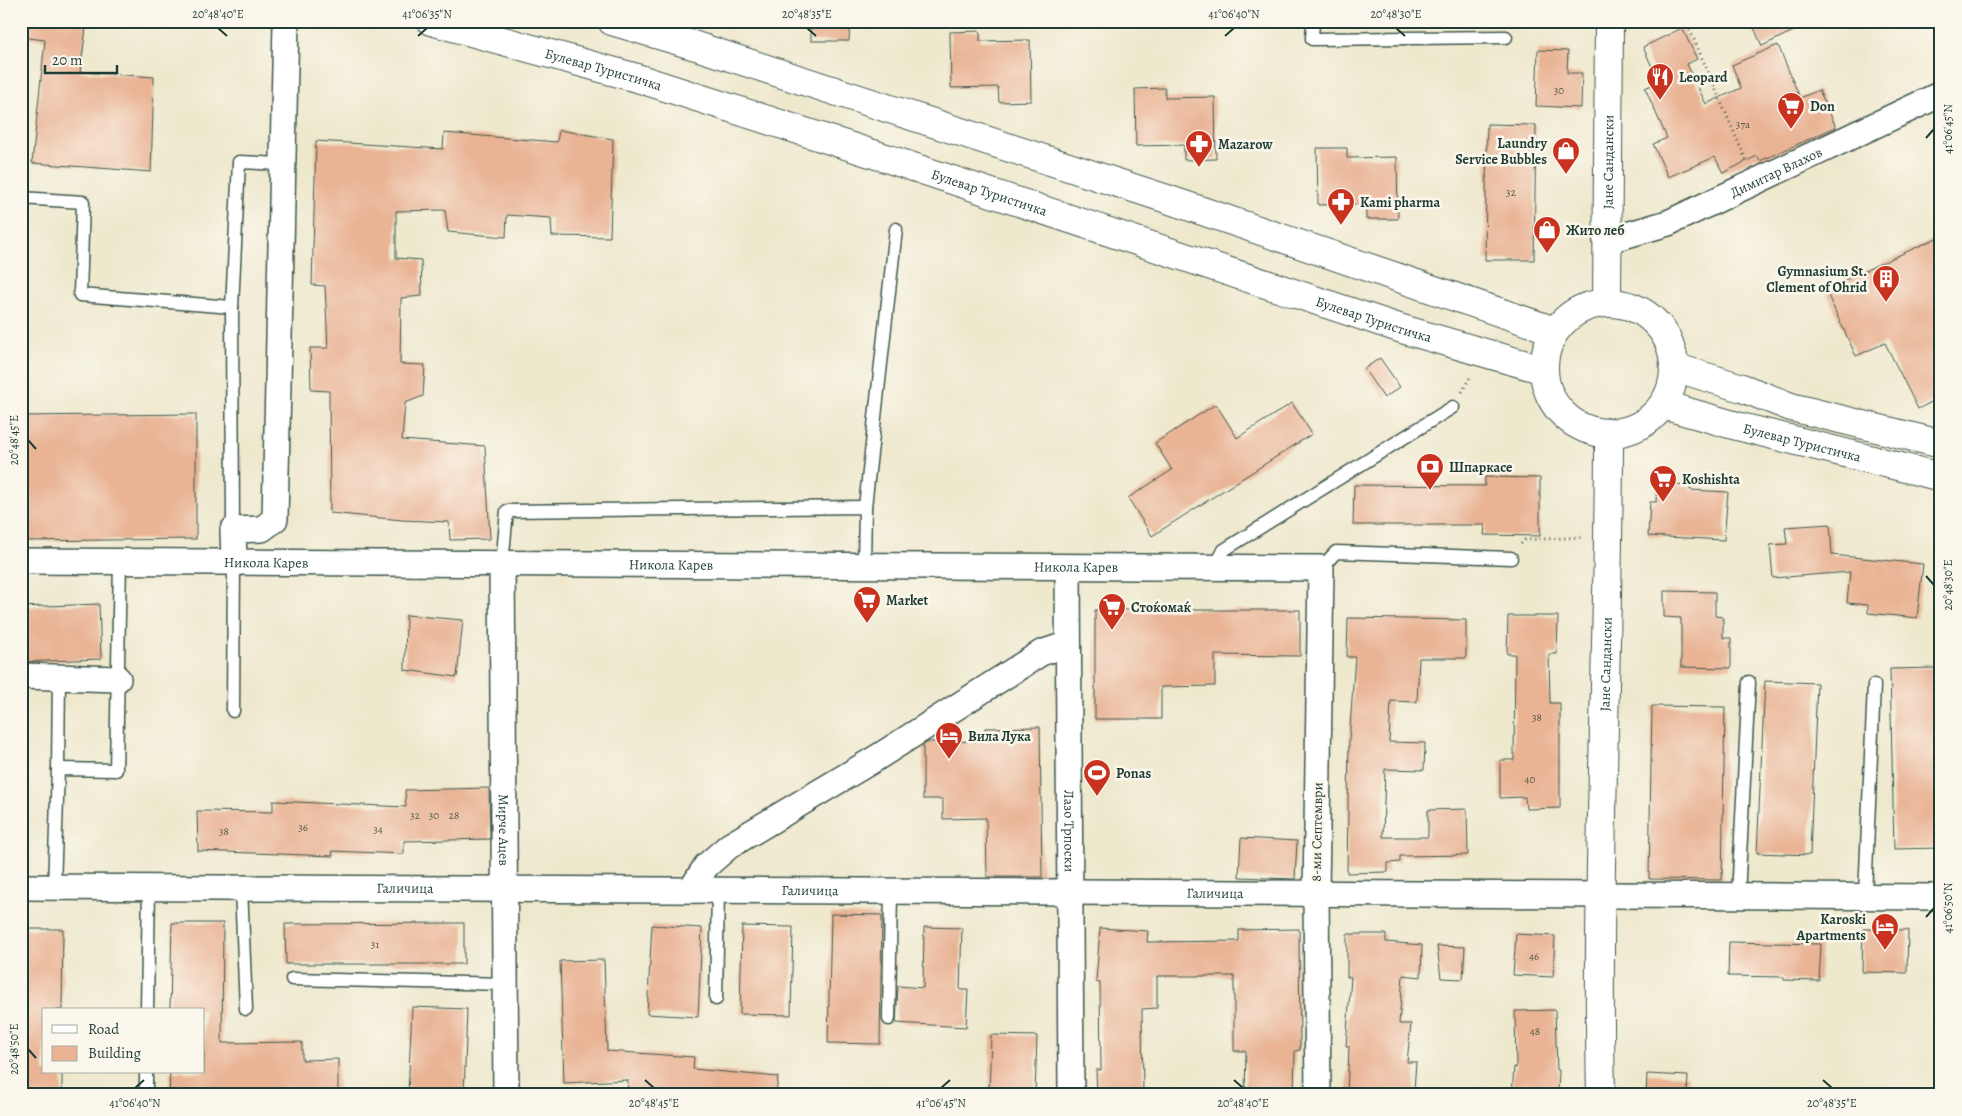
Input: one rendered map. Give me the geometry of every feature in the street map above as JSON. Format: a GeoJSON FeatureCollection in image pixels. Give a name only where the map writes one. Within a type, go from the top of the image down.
{"type":"FeatureCollection","features":[{"type":"Feature","properties":{"kind":"main road","name":"Булевар Туристичка"},"geometry":{"type":"LineString","coordinates":[[431,21],[637,78],[892,160],[1384,323],[1544,370]]}},
{"type":"Feature","properties":{"kind":"main road"},"geometry":{"type":"LineString","coordinates":[[612,21],[696,46],[1164,198],[1556,331]]}},
{"type":"Feature","properties":{"kind":"main road","name":"Јане Сандански"},"geometry":{"type":"LineString","coordinates":[[1607,302],[1609,21]]}},
{"type":"Feature","properties":{"kind":"main road"},"geometry":{"type":"LineString","coordinates":[[1607,302],[1618,302],[1642,311],[1662,328],[1673,351],[1674,376],[1663,405],[1649,420],[1626,432],[1600,433],[1576,424],[1556,408],[1545,384],[1544,359],[1556,331],[1569,315],[1592,304],[1607,302]]}},
{"type":"Feature","properties":{"kind":"main road"},"geometry":{"type":"LineString","coordinates":[[1674,367],[1742,388],[1791,407],[1941,444]]}},
{"type":"Feature","properties":{"kind":"main road","name":"Булевар Туристичка"},"geometry":{"type":"LineString","coordinates":[[1663,405],[1737,426],[1941,477]]}},
{"type":"Feature","properties":{"kind":"main road","name":"Јане Сандански"},"geometry":{"type":"LineString","coordinates":[[1601,1095],[1599,895],[1608,535],[1608,432]]}},
{"type":"Feature","properties":{"kind":"street"},"geometry":{"type":"LineString","coordinates":[[234,561],[233,530],[262,529],[276,519],[286,21]]}},
{"type":"Feature","properties":{"kind":"street","name":"Димитар Влахов"},"geometry":{"type":"LineString","coordinates":[[1606,241],[1668,223],[1941,94]]}},
{"type":"Feature","properties":{"kind":"street","name":"Никола Карев"},"geometry":{"type":"LineString","coordinates":[[21,561],[1321,568]]}},
{"type":"Feature","properties":{"kind":"street","name":"Мирче Ацев"},"geometry":{"type":"LineString","coordinates":[[502,565],[506,887],[506,1095]]}},
{"type":"Feature","properties":{"kind":"street","name":"Лазо Трпоски"},"geometry":{"type":"LineString","coordinates":[[1068,567],[1072,892],[1071,1095]]}},
{"type":"Feature","properties":{"kind":"street","name":"8-ми Септември"},"geometry":{"type":"LineString","coordinates":[[1318,1095],[1316,894],[1321,568]]}},
{"type":"Feature","properties":{"kind":"street"},"geometry":{"type":"LineString","coordinates":[[691,890],[706,866],[729,846],[878,757],[1041,653],[1068,644]]}},
{"type":"Feature","properties":{"kind":"street"},"geometry":{"type":"LineString","coordinates":[[21,676],[118,678]]}},
{"type":"Feature","properties":{"kind":"street","name":"Галичица"},"geometry":{"type":"LineString","coordinates":[[21,887],[506,887],[691,890],[1599,895]]}},
{"type":"Feature","properties":{"kind":"street"},"geometry":{"type":"LineString","coordinates":[[1599,895],[1941,896]]}},
{"type":"Feature","properties":{"kind":"lane"},"geometry":{"type":"LineString","coordinates":[[1313,21],[1312,39],[1506,37]]}},
{"type":"Feature","properties":{"kind":"lane"},"geometry":{"type":"LineString","coordinates":[[233,530],[232,307],[239,162],[282,164]]}},
{"type":"Feature","properties":{"kind":"lane"},"geometry":{"type":"LineString","coordinates":[[21,198],[83,202],[80,295],[232,307]]}},
{"type":"Feature","properties":{"kind":"lane"},"geometry":{"type":"LineString","coordinates":[[864,566],[865,506],[896,230]]}},
{"type":"Feature","properties":{"kind":"lane"},"geometry":{"type":"LineString","coordinates":[[1216,568],[1224,550],[1453,407]]}},
{"type":"Feature","properties":{"kind":"lane"},"geometry":{"type":"LineString","coordinates":[[502,565],[507,511],[865,506]]}},
{"type":"Feature","properties":{"kind":"lane"},"geometry":{"type":"LineString","coordinates":[[1321,568],[1336,552],[1512,558]]}},
{"type":"Feature","properties":{"kind":"lane"},"geometry":{"type":"LineString","coordinates":[[58,769],[116,770],[120,561]]}},
{"type":"Feature","properties":{"kind":"lane"},"geometry":{"type":"LineString","coordinates":[[233,711],[234,561]]}},
{"type":"Feature","properties":{"kind":"lane"},"geometry":{"type":"LineString","coordinates":[[54,887],[59,677]]}},
{"type":"Feature","properties":{"kind":"lane"},"geometry":{"type":"LineString","coordinates":[[1738,896],[1749,682]]}},
{"type":"Feature","properties":{"kind":"lane"},"geometry":{"type":"LineString","coordinates":[[1865,896],[1874,686]]}},
{"type":"Feature","properties":{"kind":"lane"},"geometry":{"type":"LineString","coordinates":[[147,1008],[149,887]]}},
{"type":"Feature","properties":{"kind":"lane"},"geometry":{"type":"LineString","coordinates":[[240,887],[246,1009]]}},
{"type":"Feature","properties":{"kind":"lane"},"geometry":{"type":"LineString","coordinates":[[716,999],[718,890]]}},
{"type":"Feature","properties":{"kind":"lane"},"geometry":{"type":"LineString","coordinates":[[889,1019],[891,891]]}},
{"type":"Feature","properties":{"kind":"lane"},"geometry":{"type":"LineString","coordinates":[[292,979],[506,984]]}},
{"type":"Feature","properties":{"kind":"lane"},"geometry":{"type":"LineString","coordinates":[[146,1074],[146,1087]]}},
{"type":"Feature","properties":{"kind":"path"},"geometry":{"type":"LineString","coordinates":[[1686,21],[1744,157]]}},
{"type":"Feature","properties":{"kind":"path"},"geometry":{"type":"LineString","coordinates":[[1453,407],[1484,352]]}},
{"type":"Feature","properties":{"kind":"path"},"geometry":{"type":"LineString","coordinates":[[1512,558],[1525,540],[1608,535]]}},
{"type":"Feature","properties":{"kind":"building"},"geometry":{"type":"Polygon","coordinates":[[[21,21],[87,21],[80,72],[154,77],[151,172],[32,163],[45,40],[21,37],[21,21]]]}},
{"type":"Feature","properties":{"kind":"building"},"geometry":{"type":"Polygon","coordinates":[[[811,21],[850,21],[849,41],[811,41],[811,21]]]}},
{"type":"Feature","properties":{"kind":"building"},"geometry":{"type":"Polygon","coordinates":[[[1751,21],[1814,21],[1762,46],[1751,21]]]}},
{"type":"Feature","properties":{"kind":"building"},"geometry":{"type":"Polygon","coordinates":[[[1682,28],[1697,59],[1687,64],[1706,104],[1741,88],[1732,65],[1778,45],[1800,98],[1819,90],[1836,127],[1760,161],[1757,156],[1723,173],[1715,157],[1668,177],[1653,144],[1667,138],[1645,88],[1659,82],[1643,47],[1682,28]]]}},
{"type":"Feature","properties":{"kind":"building"},"geometry":{"type":"Polygon","coordinates":[[[980,31],[980,41],[1030,40],[1031,101],[999,102],[998,87],[951,88],[950,32],[980,31]]]}},
{"type":"Feature","properties":{"kind":"building"},"geometry":{"type":"Polygon","coordinates":[[[1538,50],[1568,51],[1567,73],[1582,73],[1581,108],[1536,106],[1538,50]]]}},
{"type":"Feature","properties":{"kind":"building"},"geometry":{"type":"Polygon","coordinates":[[[1165,88],[1165,98],[1215,97],[1216,159],[1184,160],[1184,145],[1136,146],[1135,89],[1165,88]]]}},
{"type":"Feature","properties":{"kind":"building"},"geometry":{"type":"Polygon","coordinates":[[[1487,124],[1536,125],[1534,260],[1485,260],[1487,124]]]}},
{"type":"Feature","properties":{"kind":"building"},"geometry":{"type":"Polygon","coordinates":[[[559,130],[613,139],[610,237],[552,236],[551,218],[507,215],[506,237],[448,232],[445,210],[396,211],[396,258],[421,260],[422,296],[401,298],[400,364],[425,365],[423,396],[405,403],[402,440],[485,446],[490,539],[450,540],[449,522],[402,520],[330,513],[329,391],[311,390],[310,348],[328,348],[325,286],[312,285],[316,141],[443,149],[444,133],[557,142],[559,130]]]}},
{"type":"Feature","properties":{"kind":"building"},"geometry":{"type":"Polygon","coordinates":[[[1317,148],[1347,148],[1347,158],[1397,157],[1398,219],[1366,219],[1366,204],[1318,205],[1317,148]]]}},
{"type":"Feature","properties":{"kind":"building","name":"Gymnasium St. Clement of Ohrid"},"geometry":{"type":"Polygon","coordinates":[[[1941,236],[1941,397],[1918,409],[1885,343],[1856,356],[1825,289],[1941,236]]]}},
{"type":"Feature","properties":{"kind":"building"},"geometry":{"type":"Polygon","coordinates":[[[1380,358],[1400,387],[1384,398],[1364,369],[1380,358]]]}},
{"type":"Feature","properties":{"kind":"building"},"geometry":{"type":"Polygon","coordinates":[[[1292,403],[1312,434],[1152,536],[1128,498],[1172,470],[1155,443],[1216,404],[1237,438],[1292,403]]]}},
{"type":"Feature","properties":{"kind":"building"},"geometry":{"type":"Polygon","coordinates":[[[196,414],[196,539],[21,541],[21,416],[196,414]]]}},
{"type":"Feature","properties":{"kind":"building"},"geometry":{"type":"Polygon","coordinates":[[[1485,477],[1540,478],[1540,536],[1484,535],[1485,525],[1353,525],[1354,485],[1485,486],[1485,477]]]}},
{"type":"Feature","properties":{"kind":"building"},"geometry":{"type":"Polygon","coordinates":[[[1657,484],[1691,486],[1690,490],[1728,492],[1724,540],[1648,536],[1650,502],[1656,502],[1657,484]]]}},
{"type":"Feature","properties":{"kind":"building"},"geometry":{"type":"Polygon","coordinates":[[[1830,524],[1832,555],[1923,564],[1917,618],[1868,613],[1868,605],[1847,603],[1850,572],[1773,578],[1770,545],[1787,544],[1785,527],[1830,524]]]}},
{"type":"Feature","properties":{"kind":"building"},"geometry":{"type":"Polygon","coordinates":[[[1664,591],[1715,592],[1715,616],[1723,617],[1723,638],[1731,638],[1731,668],[1681,667],[1681,618],[1664,617],[1664,591]]]}},
{"type":"Feature","properties":{"kind":"building"},"geometry":{"type":"Polygon","coordinates":[[[99,604],[101,659],[21,662],[21,607],[99,604]]]}},
{"type":"Feature","properties":{"kind":"building"},"geometry":{"type":"Polygon","coordinates":[[[1095,610],[1300,610],[1300,656],[1215,655],[1215,686],[1161,687],[1161,719],[1095,719],[1095,610]]]}},
{"type":"Feature","properties":{"kind":"building"},"geometry":{"type":"Polygon","coordinates":[[[406,615],[463,620],[457,677],[405,670],[406,615]]]}},
{"type":"Feature","properties":{"kind":"building"},"geometry":{"type":"Polygon","coordinates":[[[1508,616],[1558,616],[1557,654],[1549,654],[1550,703],[1560,703],[1560,808],[1526,809],[1525,797],[1500,798],[1500,760],[1514,760],[1515,654],[1507,654],[1508,616]]]}},
{"type":"Feature","properties":{"kind":"building"},"geometry":{"type":"Polygon","coordinates":[[[1348,618],[1466,620],[1466,658],[1419,658],[1417,702],[1391,701],[1389,742],[1425,743],[1424,770],[1385,769],[1383,837],[1428,837],[1428,810],[1467,809],[1468,855],[1400,856],[1400,862],[1388,863],[1388,872],[1347,873],[1349,741],[1355,657],[1347,657],[1348,618]]]}},
{"type":"Feature","properties":{"kind":"building"},"geometry":{"type":"Polygon","coordinates":[[[1937,668],[1941,848],[1894,849],[1890,669],[1937,668]]]}},
{"type":"Feature","properties":{"kind":"building"},"geometry":{"type":"Polygon","coordinates":[[[1765,681],[1817,683],[1810,855],[1757,853],[1765,681]]]}},
{"type":"Feature","properties":{"kind":"building"},"geometry":{"type":"Polygon","coordinates":[[[1652,706],[1725,707],[1722,880],[1649,879],[1652,706]]]}},
{"type":"Feature","properties":{"kind":"building"},"geometry":{"type":"Polygon","coordinates":[[[1040,727],[1042,877],[987,877],[986,818],[943,819],[943,799],[923,799],[923,745],[929,742],[985,741],[985,728],[1040,727]]]}},
{"type":"Feature","properties":{"kind":"building"},"geometry":{"type":"Polygon","coordinates":[[[489,788],[490,839],[404,841],[404,854],[332,851],[333,856],[198,851],[197,811],[273,812],[273,801],[406,807],[405,790],[489,788]]]}},
{"type":"Feature","properties":{"kind":"building"},"geometry":{"type":"Polygon","coordinates":[[[1241,838],[1297,841],[1295,879],[1239,877],[1241,838]]]}},
{"type":"Feature","properties":{"kind":"building"},"geometry":{"type":"Polygon","coordinates":[[[831,914],[882,915],[880,1044],[828,1043],[831,914]]]}},
{"type":"Feature","properties":{"kind":"building"},"geometry":{"type":"Polygon","coordinates":[[[172,923],[223,923],[222,1043],[302,1042],[302,1060],[338,1059],[338,1095],[169,1095],[170,1074],[205,1074],[205,1008],[170,1008],[172,923]]]}},
{"type":"Feature","properties":{"kind":"building"},"geometry":{"type":"Polygon","coordinates":[[[464,923],[464,964],[286,964],[285,924],[464,923]]]}},
{"type":"Feature","properties":{"kind":"building"},"geometry":{"type":"Polygon","coordinates":[[[652,925],[702,928],[698,1017],[647,1014],[652,925]]]}},
{"type":"Feature","properties":{"kind":"building"},"geometry":{"type":"Polygon","coordinates":[[[742,926],[793,927],[791,1015],[740,1014],[742,926]]]}},
{"type":"Feature","properties":{"kind":"building"},"geometry":{"type":"Polygon","coordinates":[[[924,927],[962,928],[960,990],[968,990],[966,1027],[896,1023],[898,986],[923,988],[924,927]]]}},
{"type":"Feature","properties":{"kind":"building"},"geometry":{"type":"Polygon","coordinates":[[[1100,928],[1148,931],[1147,942],[1239,941],[1239,930],[1299,929],[1300,1050],[1295,1051],[1294,1095],[1245,1095],[1246,1051],[1234,1051],[1234,976],[1157,976],[1157,1008],[1142,1009],[1143,1095],[1097,1095],[1096,1070],[1101,1070],[1100,983],[1096,982],[1100,928]]]}},
{"type":"Feature","properties":{"kind":"building"},"geometry":{"type":"Polygon","coordinates":[[[21,929],[63,929],[62,1008],[42,1008],[42,1074],[62,1074],[62,1095],[21,1095],[21,929]]]}},
{"type":"Feature","properties":{"kind":"building","name":"Karoski Apartments"},"geometry":{"type":"Polygon","coordinates":[[[1863,929],[1908,930],[1907,973],[1862,972],[1863,929]]]}},
{"type":"Feature","properties":{"kind":"building"},"geometry":{"type":"Polygon","coordinates":[[[1347,934],[1386,934],[1386,942],[1422,945],[1421,977],[1403,975],[1399,1024],[1411,1024],[1407,1062],[1416,1062],[1414,1090],[1389,1089],[1389,1095],[1347,1095],[1349,1046],[1346,1046],[1351,977],[1347,977],[1347,934]]]}},
{"type":"Feature","properties":{"kind":"building"},"geometry":{"type":"Polygon","coordinates":[[[1516,934],[1555,936],[1553,977],[1513,975],[1516,934]]]}},
{"type":"Feature","properties":{"kind":"building"},"geometry":{"type":"Polygon","coordinates":[[[1729,942],[1821,944],[1819,981],[1784,980],[1784,977],[1728,976],[1729,942]]]}},
{"type":"Feature","properties":{"kind":"building"},"geometry":{"type":"Polygon","coordinates":[[[1437,946],[1465,947],[1463,979],[1441,978],[1437,946]]]}},
{"type":"Feature","properties":{"kind":"building"},"geometry":{"type":"Polygon","coordinates":[[[604,960],[607,1051],[694,1057],[693,1069],[778,1077],[776,1095],[627,1095],[628,1080],[564,1083],[560,961],[604,960]]]}},
{"type":"Feature","properties":{"kind":"building"},"geometry":{"type":"Polygon","coordinates":[[[412,1007],[467,1009],[464,1095],[408,1095],[412,1007]]]}},
{"type":"Feature","properties":{"kind":"building"},"geometry":{"type":"Polygon","coordinates":[[[1555,1010],[1557,1070],[1559,1070],[1558,1095],[1512,1095],[1514,1067],[1516,1068],[1515,1011],[1555,1010]]]}},
{"type":"Feature","properties":{"kind":"building"},"geometry":{"type":"Polygon","coordinates":[[[991,1035],[1037,1036],[1035,1095],[989,1095],[991,1035]]]}},
{"type":"Feature","properties":{"kind":"building"},"geometry":{"type":"Polygon","coordinates":[[[1647,1074],[1688,1076],[1687,1095],[1646,1095],[1647,1074]]]}},
{"type":"Feature","properties":{"kind":"place","name":"Leopard"},"geometry":{"type":"Point","coordinates":[1660,101]}},
{"type":"Feature","properties":{"kind":"place","name":"Don"},"geometry":{"type":"Point","coordinates":[1791,130]}},
{"type":"Feature","properties":{"kind":"place","name":"Mazarow"},"geometry":{"type":"Point","coordinates":[1199,168]}},
{"type":"Feature","properties":{"kind":"place","name":"Laundry Service Bubbles"},"geometry":{"type":"Point","coordinates":[1566,175]}},
{"type":"Feature","properties":{"kind":"place","name":"Kami pharma"},"geometry":{"type":"Point","coordinates":[1341,226]}},
{"type":"Feature","properties":{"kind":"place","name":"Жито леб"},"geometry":{"type":"Point","coordinates":[1547,254]}},
{"type":"Feature","properties":{"kind":"place","name":"Gymnasium St. Clement of Ohrid"},"geometry":{"type":"Point","coordinates":[1886,303]}},
{"type":"Feature","properties":{"kind":"place","name":"Шпаркасе"},"geometry":{"type":"Point","coordinates":[1430,491]}},
{"type":"Feature","properties":{"kind":"place","name":"Koshishta"},"geometry":{"type":"Point","coordinates":[1663,503]}},
{"type":"Feature","properties":{"kind":"place","name":"Market"},"geometry":{"type":"Point","coordinates":[867,624]}},
{"type":"Feature","properties":{"kind":"place","name":"Стоќомаќ"},"geometry":{"type":"Point","coordinates":[1112,631]}},
{"type":"Feature","properties":{"kind":"place","name":"Вила Лука"},"geometry":{"type":"Point","coordinates":[949,760]}},
{"type":"Feature","properties":{"kind":"place","name":"Ponas"},"geometry":{"type":"Point","coordinates":[1097,797]}},
{"type":"Feature","properties":{"kind":"place","name":"Karoski Apartments"},"geometry":{"type":"Point","coordinates":[1885,951]}}]}
